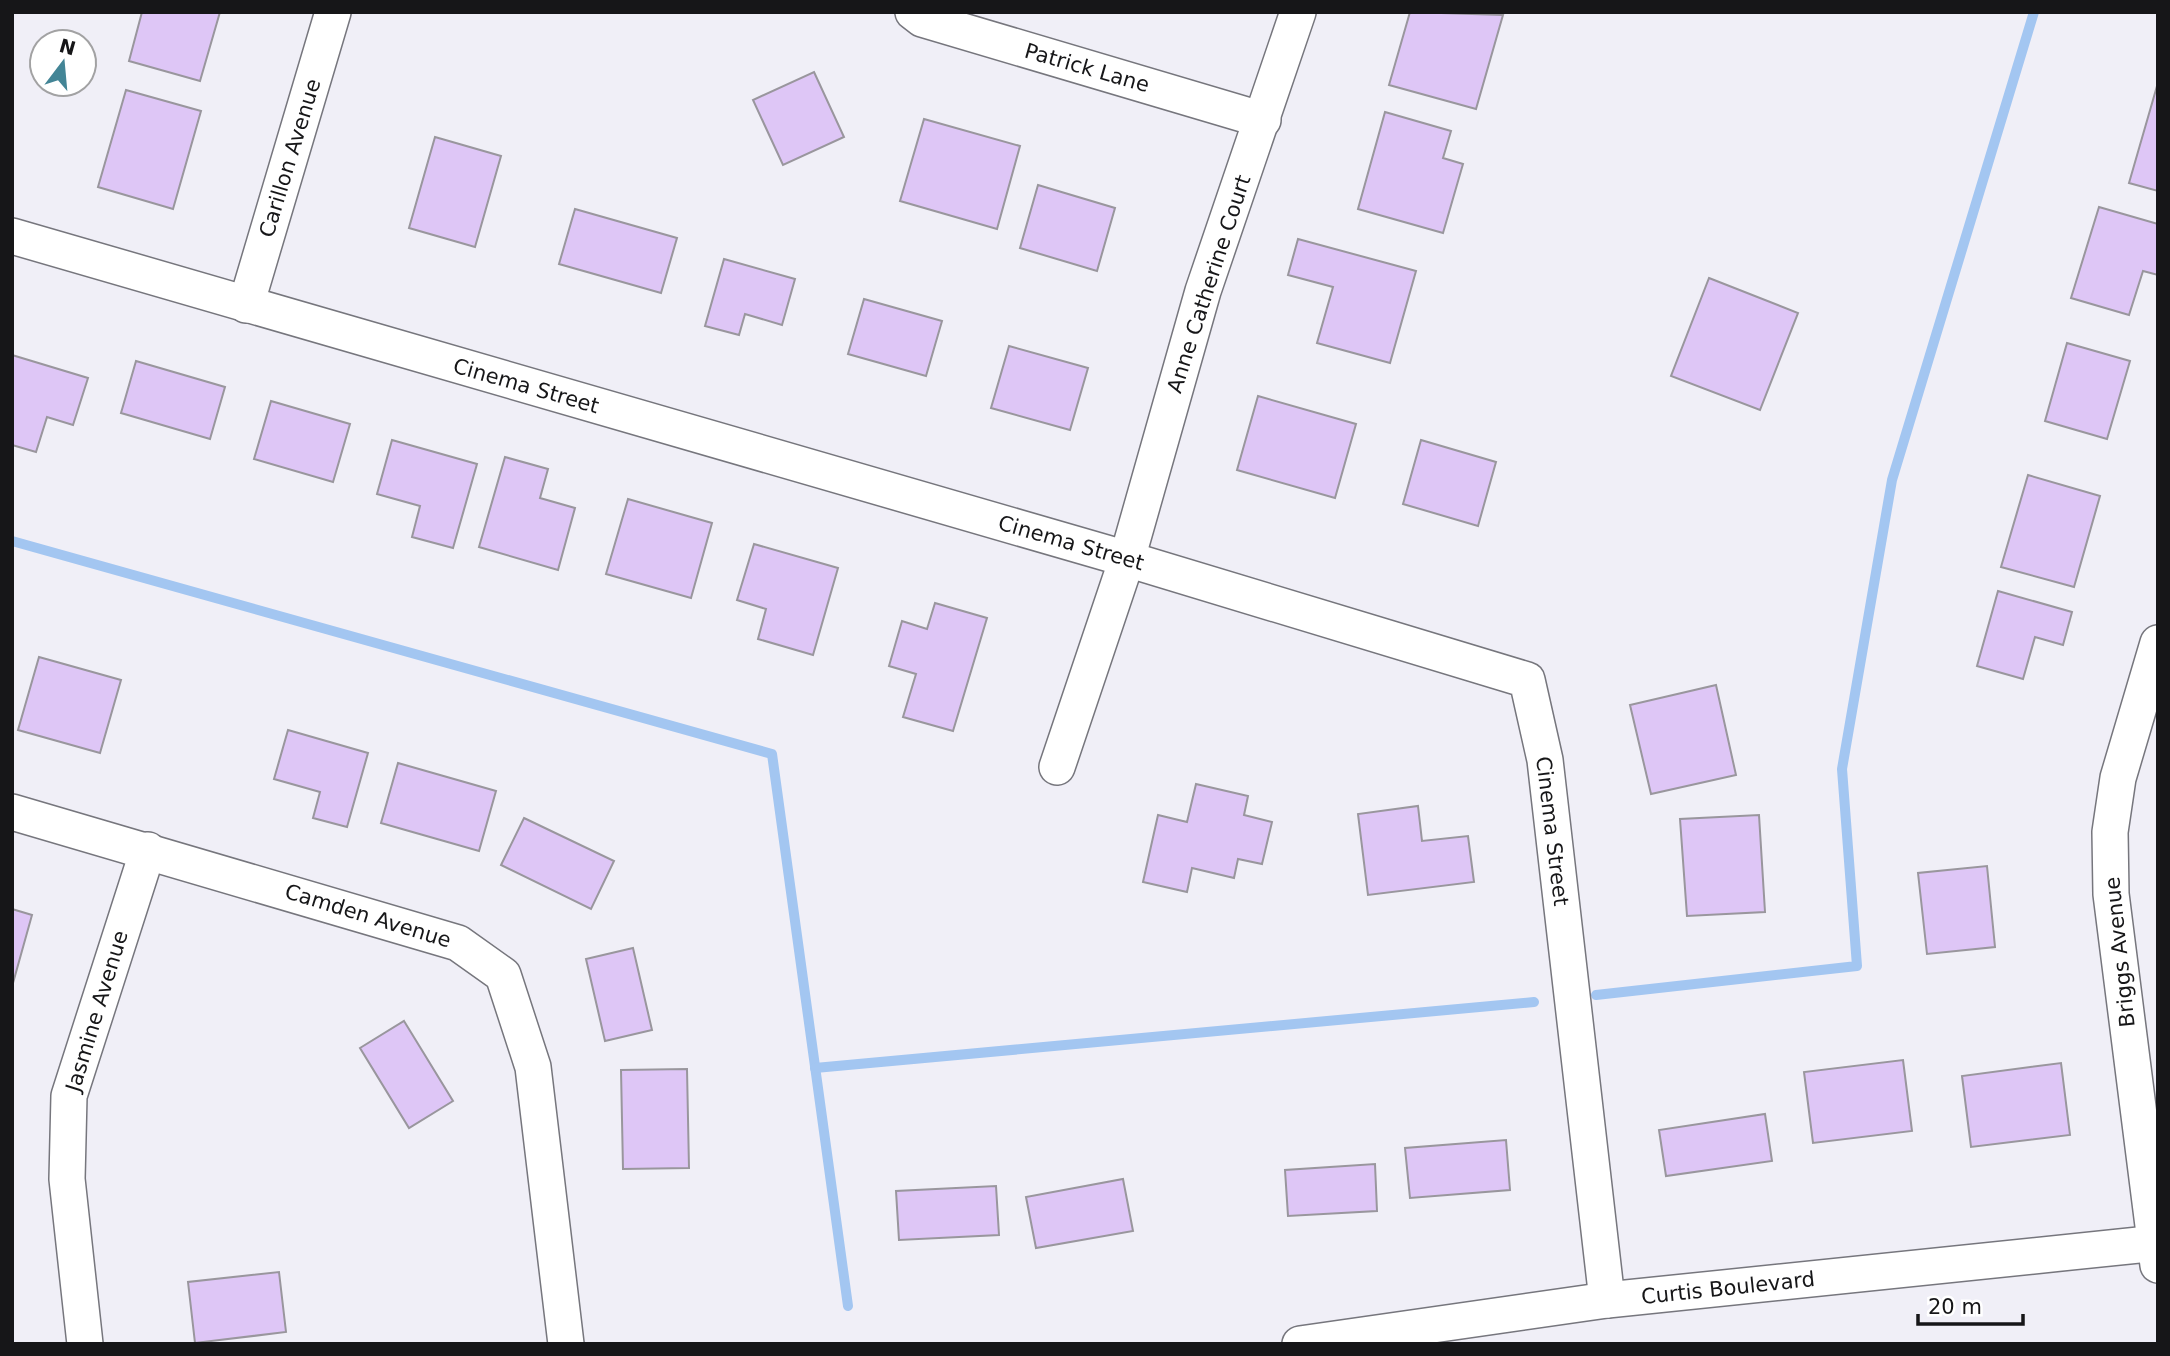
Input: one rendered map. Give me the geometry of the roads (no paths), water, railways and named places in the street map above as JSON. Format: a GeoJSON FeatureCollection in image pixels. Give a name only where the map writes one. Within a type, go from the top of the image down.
{"type":"FeatureCollection","features":[{"type":"Feature","properties":{"kind":"street","name":"Carillon Avenue"},"geometry":{"type":"LineString","coordinates":[[246,305],[333,12]]}},
{"type":"Feature","properties":{"kind":"street","name":"Patrick Lane"},"geometry":{"type":"LineString","coordinates":[[913,12],[922,19],[1263,120]]}},
{"type":"Feature","properties":{"kind":"street","name":"Anne Catherine Court"},"geometry":{"type":"LineString","coordinates":[[1057,766],[1127,559],[1203,291],[1298,12]]}},
{"type":"Feature","properties":{"kind":"street","name":"Cinema Street"},"geometry":{"type":"LineString","coordinates":[[12,236],[1127,559],[1527,680],[1545,760],[1607,1300]]}},
{"type":"Feature","properties":{"kind":"street","name":"Briggs Avenue"},"geometry":{"type":"LineString","coordinates":[[2157,1250],[2111,894],[2110,832],[2118,778],[2158,643]]}},
{"type":"Feature","properties":{"kind":"street","name":"Camden Avenue"},"geometry":{"type":"LineString","coordinates":[[12,812],[458,943],[503,975],[533,1067],[566,1344]]}},
{"type":"Feature","properties":{"kind":"street","name":"Jasmine Avenue"},"geometry":{"type":"LineString","coordinates":[[85,1344],[67,1180],[69,1096],[148,850]]}},
{"type":"Feature","properties":{"kind":"street","name":"Curtis Boulevard"},"geometry":{"type":"LineString","coordinates":[[1300,1344],[1607,1300],[2157,1250]]}},
{"type":"Feature","properties":{"kind":"waterway"},"geometry":{"type":"LineString","coordinates":[[1596,995],[1857,966],[1842,769],[1892,480],[2034,12]]}},
{"type":"Feature","properties":{"kind":"waterway"},"geometry":{"type":"LineString","coordinates":[[12,541],[772,754],[848,1306]]}},
{"type":"Feature","properties":{"kind":"waterway"},"geometry":{"type":"LineString","coordinates":[[815,1068],[1534,1002]]}}]}
